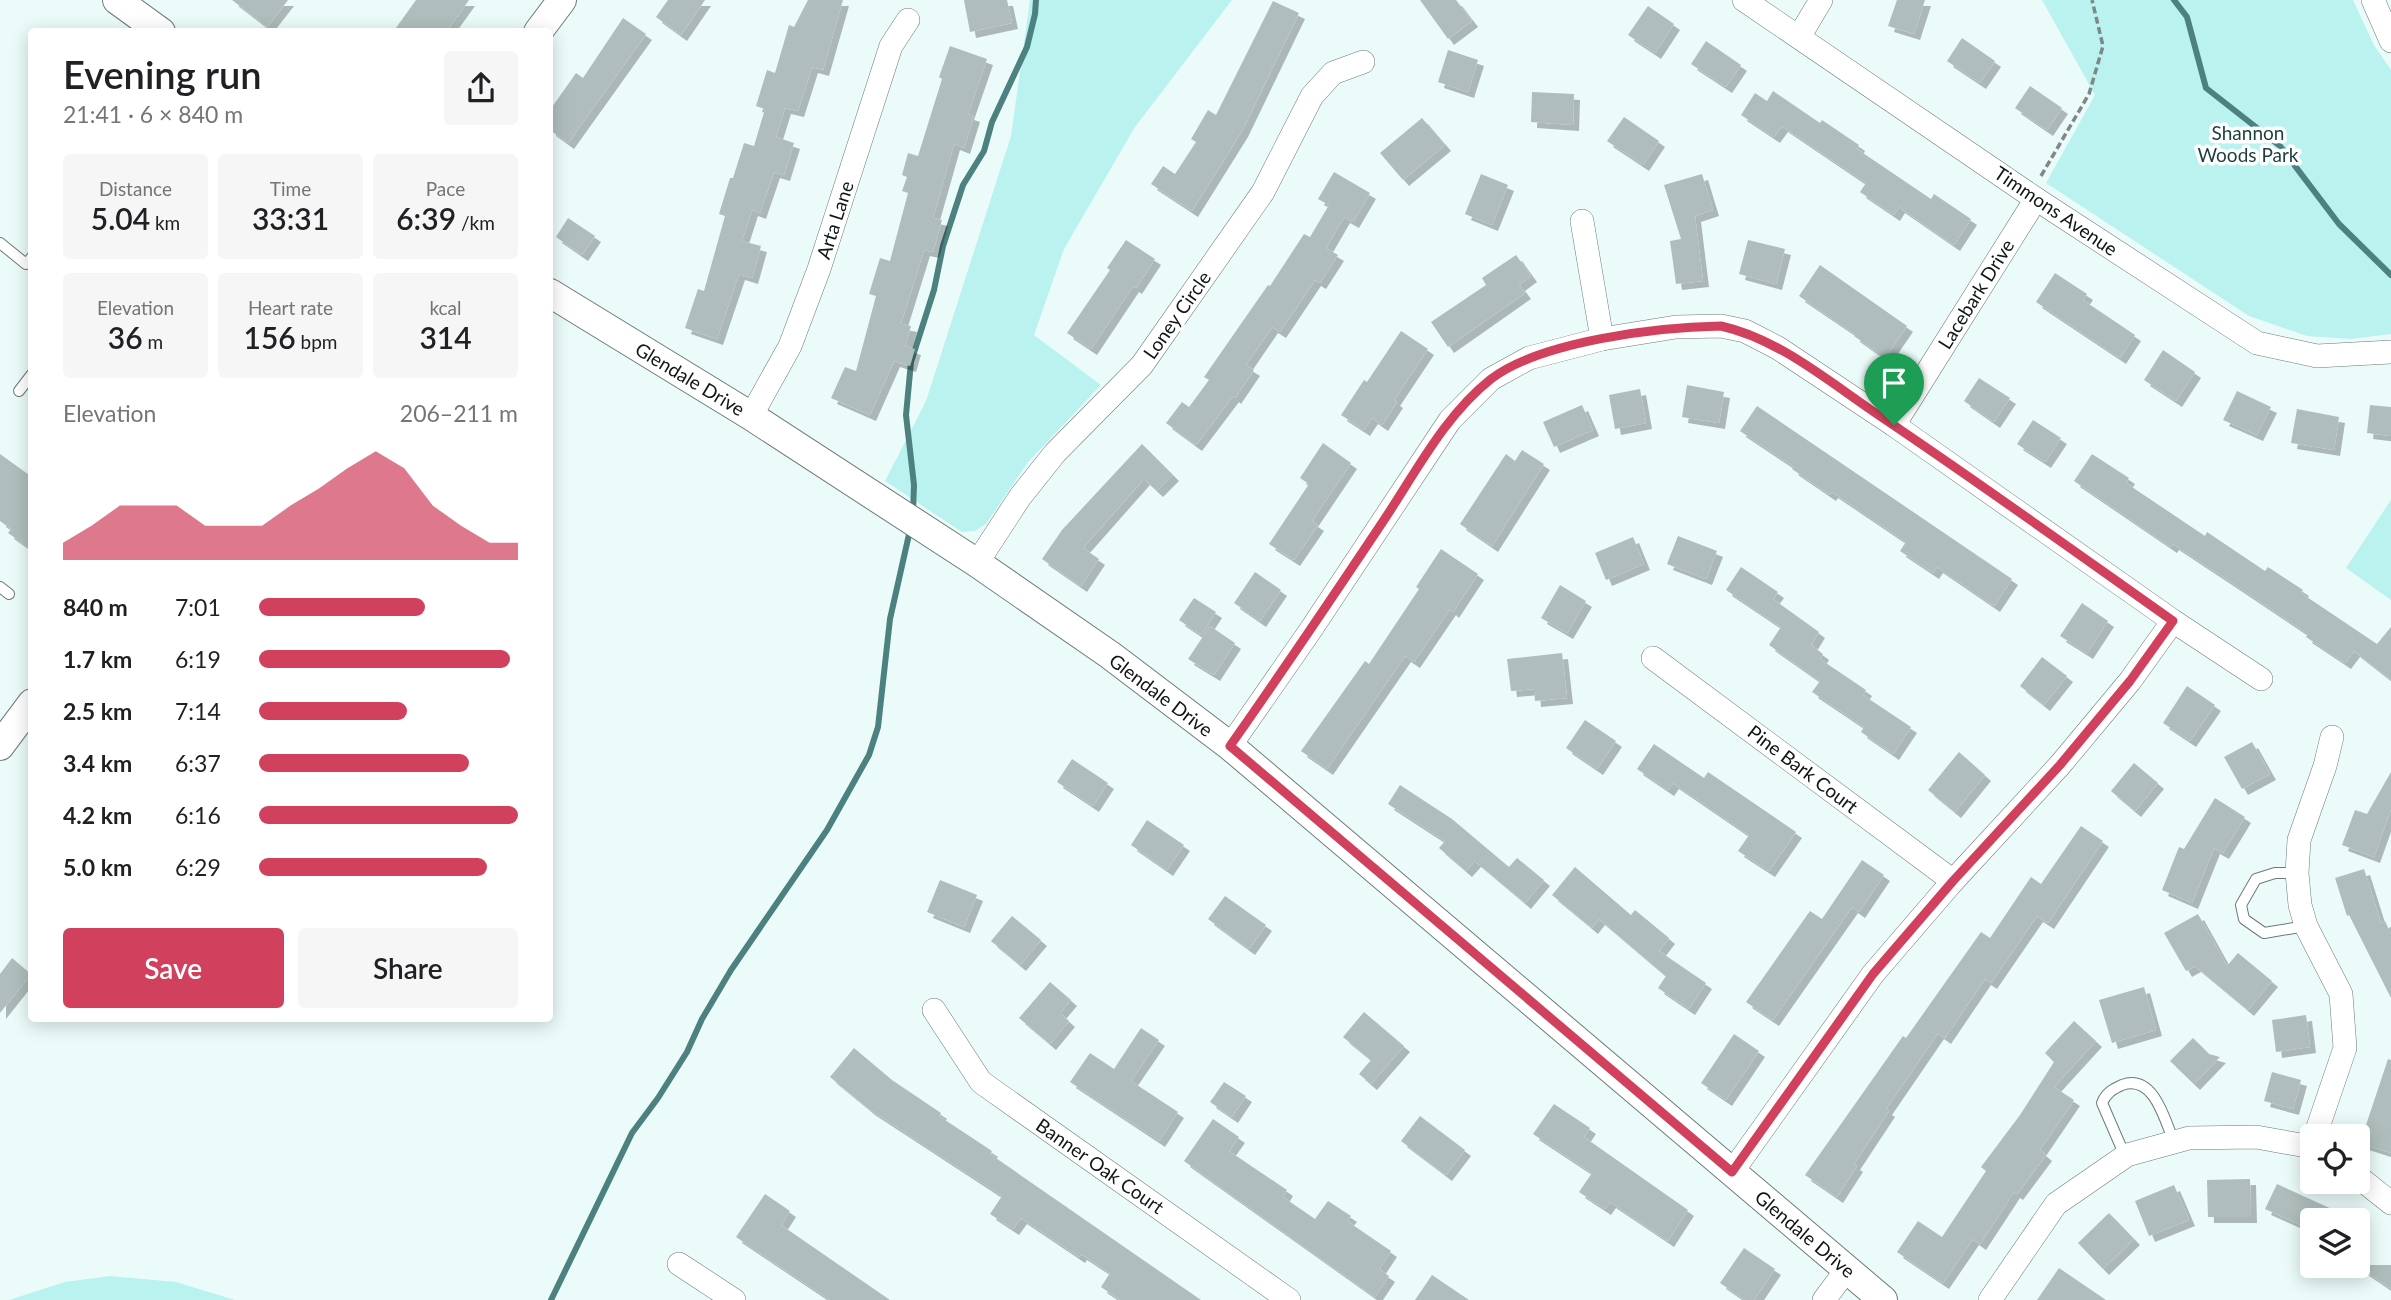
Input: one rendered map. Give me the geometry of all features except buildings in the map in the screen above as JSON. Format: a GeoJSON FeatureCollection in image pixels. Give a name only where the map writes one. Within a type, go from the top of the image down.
{"type":"FeatureCollection","features":[{"type":"Feature","properties":{"kind":"street"},"geometry":{"type":"LineString","coordinates":[[117,0],[156,28]]}},
{"type":"Feature","properties":{"kind":"street"},"geometry":{"type":"LineString","coordinates":[[541,28],[562,0]]}},
{"type":"Feature","properties":{"kind":"street","name":"Timmons Avenue"},"geometry":{"type":"LineString","coordinates":[[1744,0],[2037,190],[2257,343],[2317,356],[2391,352]]}},
{"type":"Feature","properties":{"kind":"street"},"geometry":{"type":"LineString","coordinates":[[1800,37],[1821,0]]}},
{"type":"Feature","properties":{"kind":"street"},"geometry":{"type":"LineString","coordinates":[[2373,0],[2391,40]]}},
{"type":"Feature","properties":{"kind":"street","name":"Arta Lane"},"geometry":{"type":"LineString","coordinates":[[751,416],[790,346],[819,269],[891,46],[908,20]]}},
{"type":"Feature","properties":{"kind":"street","name":"Loney Circle"},"geometry":{"type":"LineString","coordinates":[[977,563],[1020,497],[1055,453],[1142,365],[1263,192],[1312,96],[1333,73],[1363,62]]}},
{"type":"Feature","properties":{"kind":"street","name":"Lacebark Drive"},"geometry":{"type":"LineString","coordinates":[[1894,425],[2037,190]]}},
{"type":"Feature","properties":{"kind":"street"},"geometry":{"type":"LineString","coordinates":[[1582,222],[1602,339]]}},
{"type":"Feature","properties":{"kind":"street","name":"Glendale Drive"},"geometry":{"type":"LineString","coordinates":[[553,295],[751,416],[977,563],[1110,655],[1230,746],[1883,1300]]}},
{"type":"Feature","properties":{"kind":"street"},"geometry":{"type":"LineString","coordinates":[[1230,746],[1450,420],[1491,379],[1529,358],[1602,339],[1676,327],[1721,326],[1745,331],[1778,348],[2261,679]]}},
{"type":"Feature","properties":{"kind":"street"},"geometry":{"type":"LineString","coordinates":[[1732,1172],[1873,974],[1953,881],[2060,765],[2130,681],[2173,621]]}},
{"type":"Feature","properties":{"kind":"street","name":"Pine Bark Court"},"geometry":{"type":"LineString","coordinates":[[1653,658],[1953,881]]}},
{"type":"Feature","properties":{"kind":"street"},"geometry":{"type":"LineString","coordinates":[[0,746],[28,708]]}},
{"type":"Feature","properties":{"kind":"street"},"geometry":{"type":"LineString","coordinates":[[2319,1124],[2345,1048],[2341,994],[2306,926],[2300,905],[2298,840],[2325,765],[2332,737]]}},
{"type":"Feature","properties":{"kind":"street","name":"Banner Oak Court"},"geometry":{"type":"LineString","coordinates":[[934,1010],[981,1082],[1289,1300]]}},
{"type":"Feature","properties":{"kind":"street"},"geometry":{"type":"LineString","coordinates":[[1990,1300],[2056,1203],[2125,1156],[2189,1138],[2256,1137],[2300,1145]]}},
{"type":"Feature","properties":{"kind":"street"},"geometry":{"type":"LineString","coordinates":[[2370,1186],[2391,1203]]}},
{"type":"Feature","properties":{"kind":"street"},"geometry":{"type":"LineString","coordinates":[[679,1264],[734,1300]]}},
{"type":"Feature","properties":{"kind":"street"},"geometry":{"type":"LineString","coordinates":[[1824,1300],[1847,1269]]}},
{"type":"Feature","properties":{"kind":"lane"},"geometry":{"type":"LineString","coordinates":[[0,243],[28,261]]}},
{"type":"Feature","properties":{"kind":"lane"},"geometry":{"type":"LineString","coordinates":[[19,391],[28,379]]}},
{"type":"Feature","properties":{"kind":"lane"},"geometry":{"type":"LineString","coordinates":[[2297,873],[2275,873],[2256,879],[2241,905],[2244,919],[2264,933],[2306,926]]}},
{"type":"Feature","properties":{"kind":"lane"},"geometry":{"type":"LineString","coordinates":[[2125,1156],[2102,1103],[2108,1092],[2123,1084],[2139,1084],[2154,1095],[2174,1142]]}},
{"type":"Feature","properties":{"kind":"path"},"geometry":{"type":"LineString","coordinates":[[2037,190],[2089,94],[2103,46],[2092,0]]}},
{"type":"Feature","properties":{"kind":"green space"},"geometry":{"type":"Polygon","coordinates":[[[1030,0],[1232,0],[1135,127],[1064,249],[1034,335],[1101,385],[1028,462],[986,524],[975,531],[962,532],[885,481],[926,401],[1011,136],[1030,0]]]}},
{"type":"Feature","properties":{"kind":"green space","name":"Shannon Woods Park"},"geometry":{"type":"Polygon","coordinates":[[[2042,0],[2353,0],[2374,45],[2391,70],[2391,334],[2351,339],[2307,336],[2249,316],[2046,183],[2095,95],[2042,0]]]}},
{"type":"Feature","properties":{"kind":"green space"},"geometry":{"type":"Polygon","coordinates":[[[2391,500],[2391,600],[2346,568],[2391,500]]]}},
{"type":"Feature","properties":{"kind":"green space"},"geometry":{"type":"Polygon","coordinates":[[[110,1276],[176,1282],[235,1300],[9,1300],[65,1282],[110,1276]]]}},
{"type":"Feature","properties":{"kind":"waterway"},"geometry":{"type":"LineString","coordinates":[[913,513],[914,485],[906,415],[911,362],[963,185],[984,151],[992,122],[1027,47],[1036,0]]}},
{"type":"Feature","properties":{"kind":"waterway"},"geometry":{"type":"LineString","coordinates":[[2174,0],[2187,17],[2206,88],[2280,146],[2339,224],[2391,275]]}},
{"type":"Feature","properties":{"kind":"waterway"},"geometry":{"type":"LineString","coordinates":[[551,1300],[632,1133],[687,1052],[702,1019],[731,970],[827,830],[869,755],[878,727],[890,619],[910,530]]}},
{"type":"Feature","properties":{"kind":"route"},"geometry":{"type":"LineString","coordinates":[[1721,326],[1745,331],[1778,348],[1894,425],[2173,621],[2130,681],[2060,765],[1953,881],[1873,974],[1732,1172],[1230,746],[1450,420],[1491,379],[1529,358],[1602,339],[1676,327],[1721,326]]}}]}
